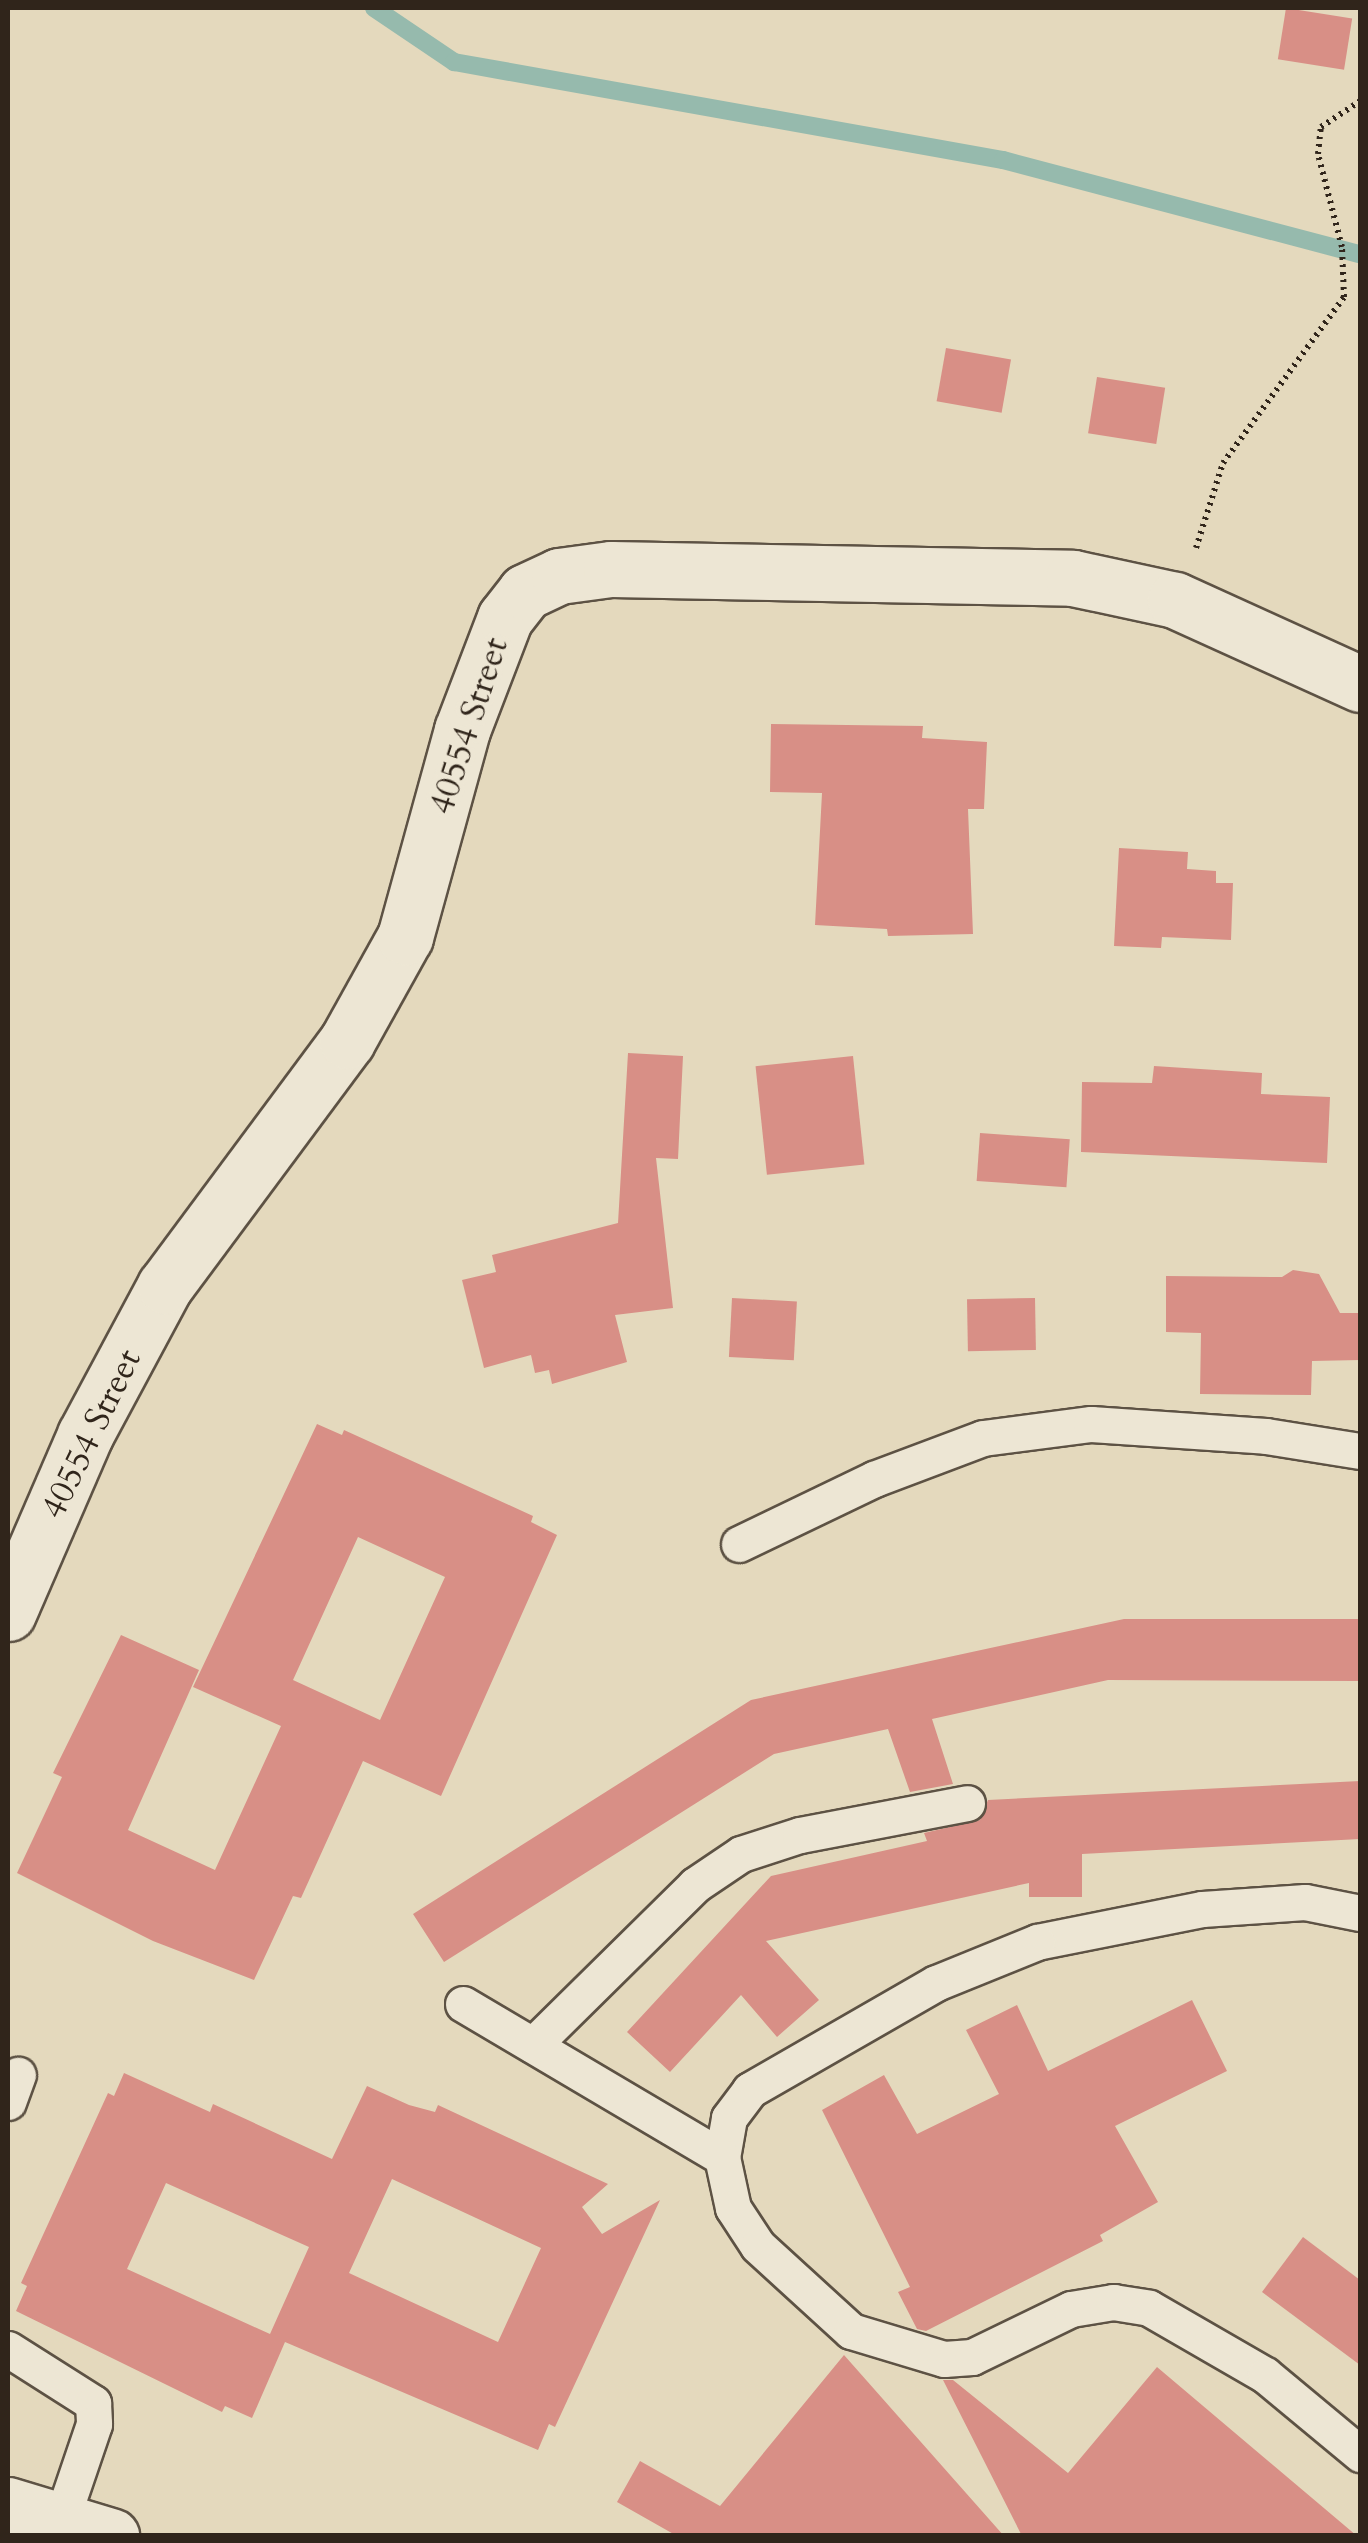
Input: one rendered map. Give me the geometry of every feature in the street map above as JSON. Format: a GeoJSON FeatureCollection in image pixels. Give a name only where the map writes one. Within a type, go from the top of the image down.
{"type":"FeatureCollection","features":[{"type":"Feature","properties":{"kind":"street","name":"40554 Street"},"geometry":{"type":"LineString","coordinates":[[8,1613],[86,1435],[165,1286],[347,1041],[405,936],[462,730],[505,618],[525,592],[560,576],[611,569],[757,567],[1074,578],[1178,602],[1360,684]]}},
{"type":"Feature","properties":{"kind":"street"},"geometry":{"type":"LineString","coordinates":[[8,2505],[86,2528]]}},
{"type":"Feature","properties":{"kind":"lane"},"geometry":{"type":"LineString","coordinates":[[739,1544],[874,1479],[983,1438],[1091,1424],[1266,1436],[1360,1451]]}},
{"type":"Feature","properties":{"kind":"lane"},"geometry":{"type":"LineString","coordinates":[[533,2045],[684,1896],[741,1854],[800,1835],[966,1803]]}},
{"type":"Feature","properties":{"kind":"lane"},"geometry":{"type":"LineString","coordinates":[[1360,1913],[1305,1902],[1202,1909],[1038,1942],[936,1983],[750,2090],[730,2118],[722,2157],[734,2208],[758,2246],[851,2331],[944,2359],[972,2356],[1071,2309],[1112,2302],[1149,2308],[1265,2376],[1360,2454]]}},
{"type":"Feature","properties":{"kind":"lane"},"geometry":{"type":"LineString","coordinates":[[462,2004],[722,2157]]}},
{"type":"Feature","properties":{"kind":"lane"},"geometry":{"type":"LineString","coordinates":[[8,2349],[92,2403],[94,2424],[86,2528]]}},
{"type":"Feature","properties":{"kind":"path"},"geometry":{"type":"LineString","coordinates":[[1178,602],[1223,464],[1344,296],[1342,247],[1318,154],[1322,128],[1360,101]]}},
{"type":"Feature","properties":{"kind":"building"},"geometry":{"type":"Polygon","coordinates":[[[1286,8],[1352,18],[1344,70],[1278,59],[1286,8]]]}},
{"type":"Feature","properties":{"kind":"building"},"geometry":{"type":"Polygon","coordinates":[[[946,348],[1011,359],[1002,413],[937,401],[946,348]]]}},
{"type":"Feature","properties":{"kind":"building"},"geometry":{"type":"Polygon","coordinates":[[[1097,377],[1165,388],[1156,444],[1088,433],[1097,377]]]}},
{"type":"Feature","properties":{"kind":"building"},"geometry":{"type":"Polygon","coordinates":[[[771,724],[923,726],[922,738],[987,742],[984,809],[968,809],[973,934],[888,936],[887,929],[815,925],[822,793],[770,792],[771,724]]]}},
{"type":"Feature","properties":{"kind":"building"},"geometry":{"type":"Polygon","coordinates":[[[1119,848],[1188,852],[1187,869],[1216,871],[1216,883],[1233,883],[1231,940],[1162,937],[1161,948],[1114,946],[1119,848]]]}},
{"type":"Feature","properties":{"kind":"building"},"geometry":{"type":"Polygon","coordinates":[[[628,1053],[683,1056],[678,1159],[656,1158],[673,1308],[615,1315],[627,1362],[552,1384],[549,1370],[535,1373],[531,1355],[484,1368],[462,1280],[496,1272],[492,1255],[618,1223],[628,1053]]]}},
{"type":"Feature","properties":{"kind":"building"},"geometry":{"type":"Polygon","coordinates":[[[853,1056],[864,1164],[767,1175],[756,1066],[853,1056]]]}},
{"type":"Feature","properties":{"kind":"building"},"geometry":{"type":"Polygon","coordinates":[[[1154,1066],[1262,1073],[1261,1094],[1330,1097],[1327,1163],[1081,1152],[1082,1082],[1152,1083],[1154,1066]]]}},
{"type":"Feature","properties":{"kind":"building"},"geometry":{"type":"Polygon","coordinates":[[[980,1133],[1070,1139],[1066,1187],[977,1181],[980,1133]]]}},
{"type":"Feature","properties":{"kind":"building"},"geometry":{"type":"Polygon","coordinates":[[[1293,1270],[1319,1274],[1340,1313],[1360,1313],[1360,1360],[1312,1361],[1311,1395],[1200,1394],[1201,1333],[1166,1332],[1166,1276],[1282,1277],[1293,1270]]]}},
{"type":"Feature","properties":{"kind":"building"},"geometry":{"type":"Polygon","coordinates":[[[732,1298],[797,1301],[794,1360],[729,1357],[732,1298]]]}},
{"type":"Feature","properties":{"kind":"building"},"geometry":{"type":"Polygon","coordinates":[[[1035,1298],[1036,1350],[968,1351],[967,1299],[1035,1298]]]}},
{"type":"Feature","properties":{"kind":"building"},"geometry":{"type":"Polygon","coordinates":[[[317,1424],[342,1435],[344,1430],[533,1516],[531,1522],[557,1535],[441,1796],[363,1761],[301,1898],[293,1896],[254,1980],[153,1941],[17,1873],[62,1777],[53,1773],[121,1635],[199,1670],[128,1830],[215,1870],[281,1726],[193,1687],[317,1424]],[[358,1537],[293,1680],[380,1720],[445,1577],[358,1537]]]}},
{"type":"Feature","properties":{"kind":"building"},"geometry":{"type":"Polygon","coordinates":[[[1124,1619],[1360,1619],[1360,1681],[1108,1680],[932,1719],[953,1784],[910,1792],[888,1729],[774,1754],[444,1962],[413,1914],[751,1700],[1124,1619]]]}},
{"type":"Feature","properties":{"kind":"building"},"geometry":{"type":"Polygon","coordinates":[[[1360,1781],[1360,1839],[1082,1854],[1082,1897],[1029,1897],[1029,1883],[766,1941],[819,2000],[777,2037],[741,1995],[670,2072],[627,2032],[771,1876],[927,1841],[924,1833],[980,1820],[988,1800],[1360,1781]]]}},
{"type":"Feature","properties":{"kind":"building"},"geometry":{"type":"Polygon","coordinates":[[[1192,2000],[1227,2071],[1115,2126],[1158,2202],[1100,2235],[1103,2241],[926,2331],[917,2329],[898,2292],[910,2287],[822,2110],[884,2075],[917,2134],[999,2094],[966,2030],[1017,2005],[1048,2071],[1192,2000]]]}},
{"type":"Feature","properties":{"kind":"building"},"geometry":{"type":"Polygon","coordinates":[[[124,2073],[210,2112],[213,2104],[332,2159],[367,2086],[435,2112],[438,2105],[608,2184],[582,2207],[602,2234],[660,2200],[555,2427],[549,2424],[538,2450],[285,2342],[252,2418],[225,2406],[222,2412],[16,2311],[27,2286],[21,2283],[108,2093],[114,2096],[124,2073]],[[392,2179],[349,2273],[498,2342],[541,2248],[392,2179]],[[166,2183],[127,2269],[270,2334],[309,2247],[166,2183]]]}},
{"type":"Feature","properties":{"kind":"building"},"geometry":{"type":"Polygon","coordinates":[[[1303,2237],[1360,2280],[1360,2365],[1262,2292],[1303,2237]]]}},
{"type":"Feature","properties":{"kind":"building"},"geometry":{"type":"Polygon","coordinates":[[[844,2355],[1004,2536],[677,2536],[617,2502],[640,2461],[720,2506],[844,2355]]]}},
{"type":"Feature","properties":{"kind":"building"},"geometry":{"type":"Polygon","coordinates":[[[1157,2367],[1357,2536],[1022,2536],[943,2380],[953,2380],[1068,2473],[1157,2367]]]}},
{"type":"Feature","properties":{"kind":"waterway"},"geometry":{"type":"LineString","coordinates":[[374,8],[454,62],[1003,160],[1360,254]]}}]}
